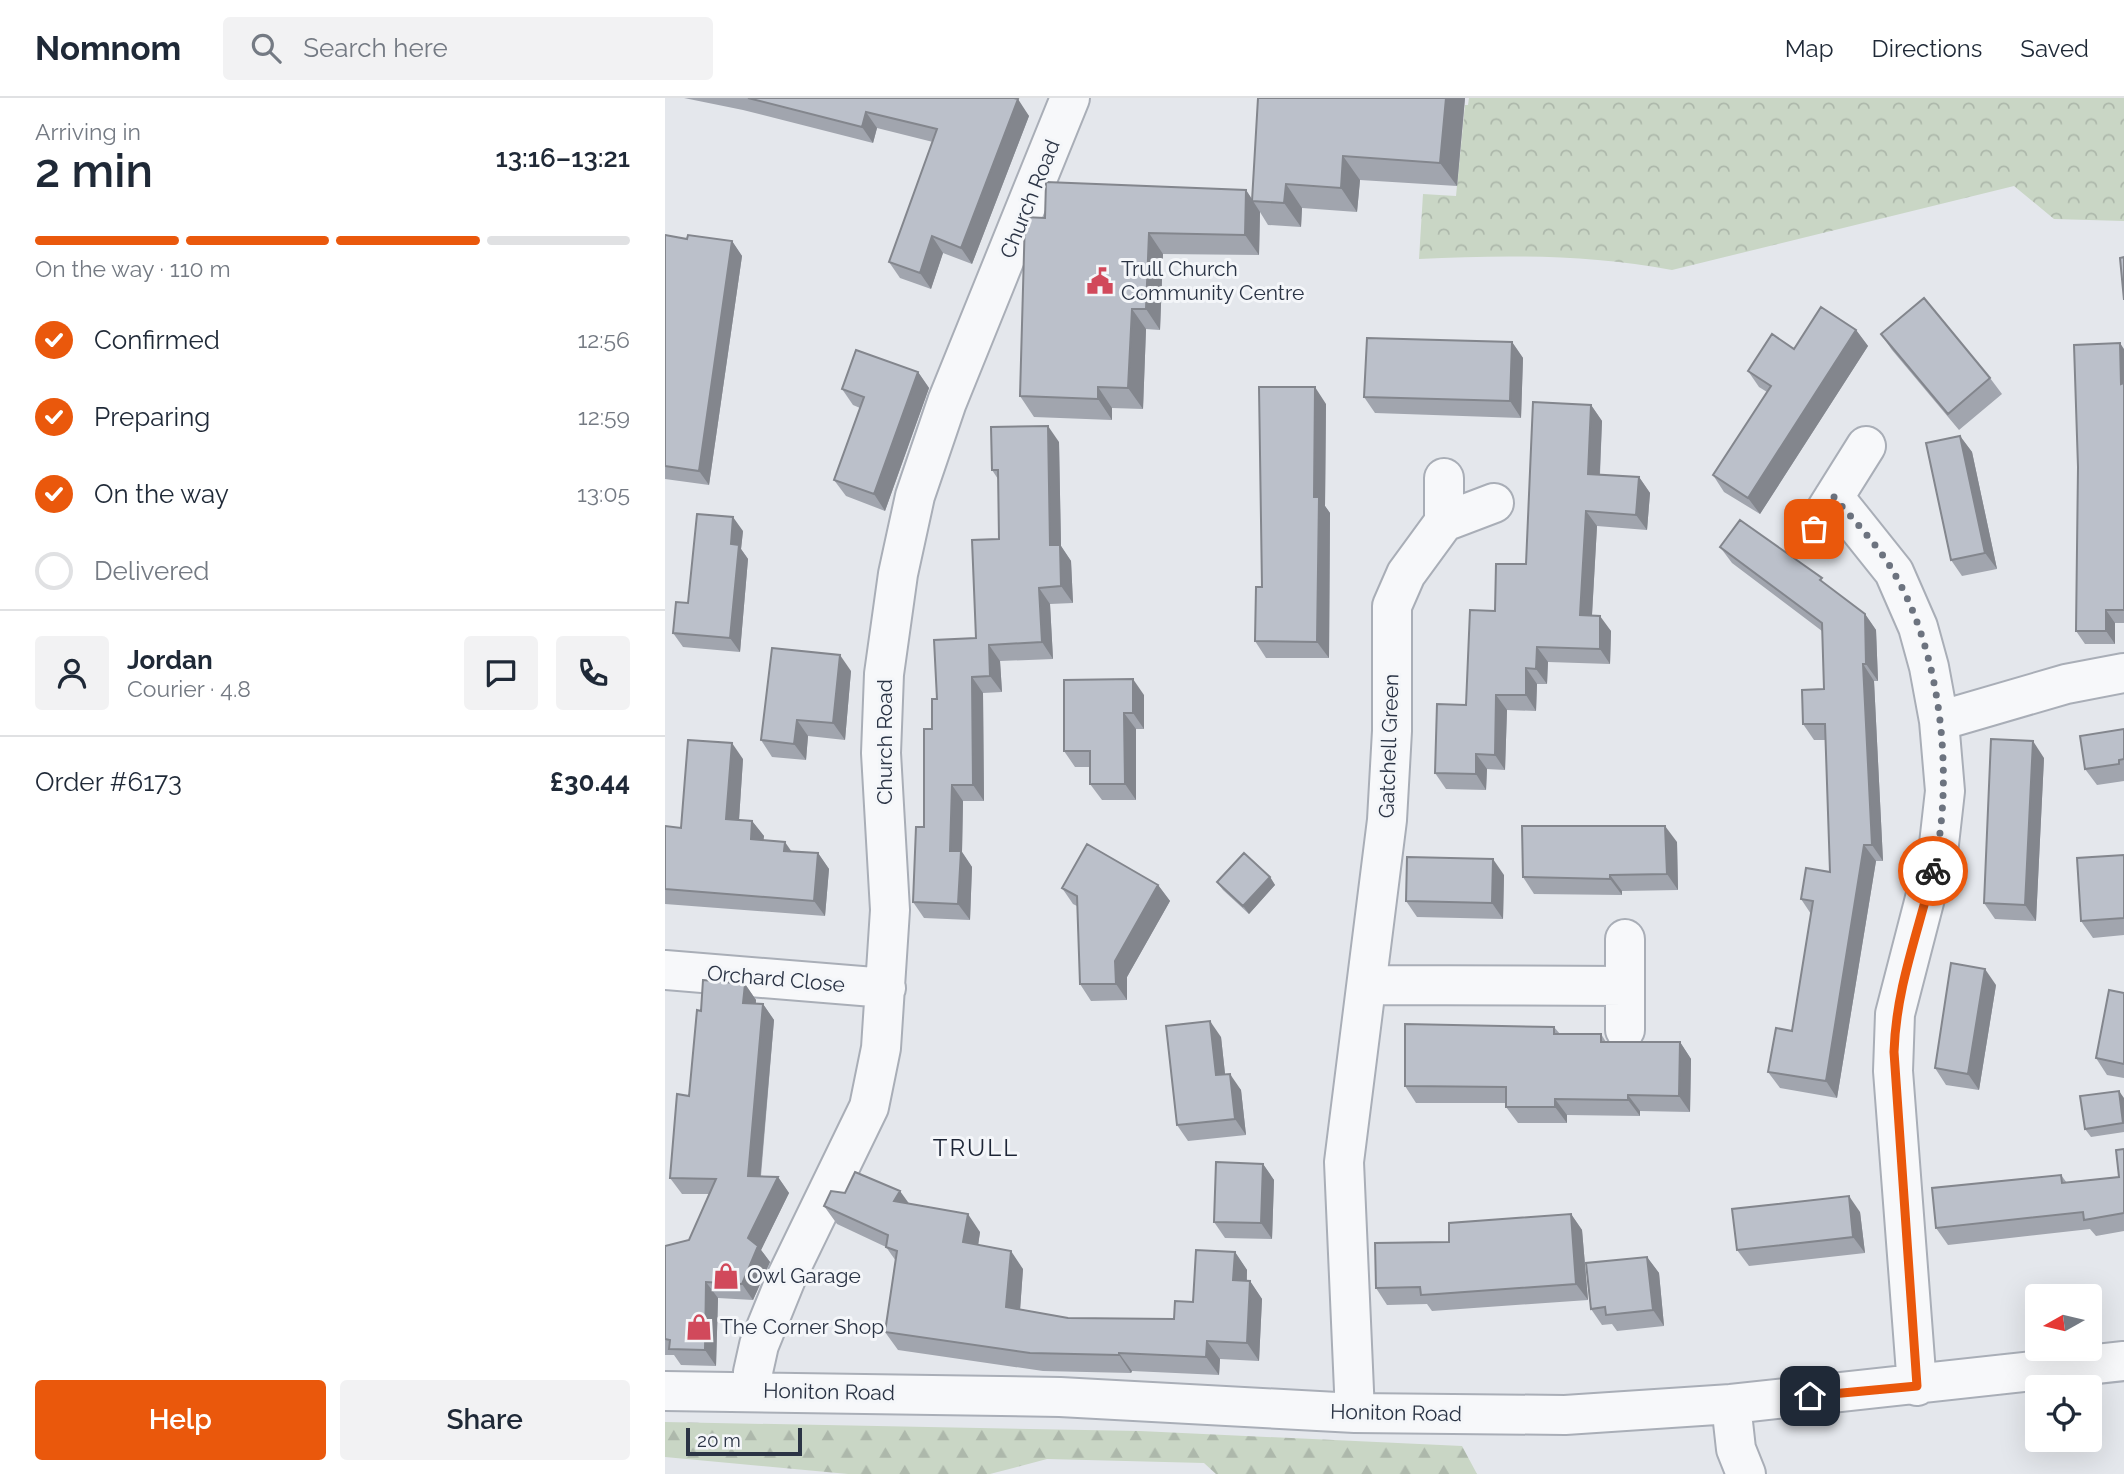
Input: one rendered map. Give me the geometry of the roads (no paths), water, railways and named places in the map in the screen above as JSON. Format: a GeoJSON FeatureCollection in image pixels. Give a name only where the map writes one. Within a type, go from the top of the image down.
{"type":"FeatureCollection","features":[{"type":"Feature","properties":{"kind":"street","name":"Church Road"},"geometry":{"type":"LineString","coordinates":[[755,1391],[753,1372],[759,1345],[787,1276],[869,1107],[881,1048],[890,910],[881,740],[884,674],[898,574],[915,496],[947,402],[1070,98]]}},
{"type":"Feature","properties":{"kind":"street"},"geometry":{"type":"LineString","coordinates":[[1866,446],[1824,513],[1894,572],[1918,627],[1939,721],[1945,791],[1939,844],[1895,1014],[1893,1071],[1917,1386]]}},
{"type":"Feature","properties":{"kind":"street"},"geometry":{"type":"LineString","coordinates":[[1444,478],[1444,522],[1494,503]]}},
{"type":"Feature","properties":{"kind":"street","name":"Gatchell Green"},"geometry":{"type":"LineString","coordinates":[[1355,1413],[1344,1162],[1387,820],[1392,732],[1392,606],[1406,574],[1444,522]]}},
{"type":"Feature","properties":{"kind":"street"},"geometry":{"type":"LineString","coordinates":[[1939,721],[2055,687],[2124,673]]}},
{"type":"Feature","properties":{"kind":"street"},"geometry":{"type":"LineString","coordinates":[[1625,939],[1625,1030]]}},
{"type":"Feature","properties":{"kind":"street","name":"Orchard Close"},"geometry":{"type":"LineString","coordinates":[[665,970],[886,988]]}},
{"type":"Feature","properties":{"kind":"street"},"geometry":{"type":"LineString","coordinates":[[1368,985],[1625,986]]}},
{"type":"Feature","properties":{"kind":"street","name":"Honiton Road"},"geometry":{"type":"LineString","coordinates":[[665,1391],[1060,1397],[1355,1413],[1565,1415],[1731,1404],[1917,1386],[2124,1361]]}},
{"type":"Feature","properties":{"kind":"street"},"geometry":{"type":"LineString","coordinates":[[1731,1404],[1736,1449],[1746,1474]]}},
{"type":"Feature","properties":{"kind":"place","name":"Trull Church Community Centre"},"geometry":{"type":"Point","coordinates":[1100,281]}},
{"type":"Feature","properties":{"kind":"place","name":"Owl Garage"},"geometry":{"type":"Point","coordinates":[726,1276]}},
{"type":"Feature","properties":{"kind":"place","name":"The Corner Shop"},"geometry":{"type":"Point","coordinates":[699,1327]}},
{"type":"Feature","properties":{"kind":"district","name":"TRULL"},"geometry":{"type":"Point","coordinates":[976,1148]}}]}
